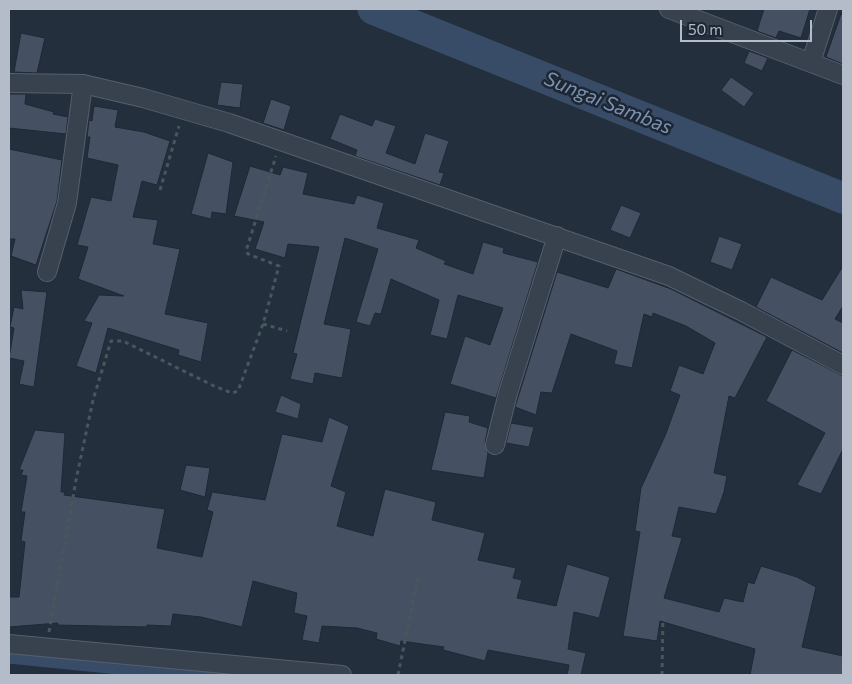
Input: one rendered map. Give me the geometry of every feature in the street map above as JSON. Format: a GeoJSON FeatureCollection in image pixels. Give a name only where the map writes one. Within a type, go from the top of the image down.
{"type":"FeatureCollection","features":[{"type":"Feature","properties":{"kind":"street"},"geometry":{"type":"LineString","coordinates":[[669,9],[843,75]]}},
{"type":"Feature","properties":{"kind":"street"},"geometry":{"type":"LineString","coordinates":[[810,62],[828,9]]}},
{"type":"Feature","properties":{"kind":"street"},"geometry":{"type":"LineString","coordinates":[[9,83],[83,84],[184,109],[669,276],[741,311],[843,365]]}},
{"type":"Feature","properties":{"kind":"street"},"geometry":{"type":"LineString","coordinates":[[47,272],[67,203],[83,84]]}},
{"type":"Feature","properties":{"kind":"street"},"geometry":{"type":"LineString","coordinates":[[495,445],[508,393],[557,236]]}},
{"type":"Feature","properties":{"kind":"street"},"geometry":{"type":"LineString","coordinates":[[9,644],[282,672],[342,675]]}},
{"type":"Feature","properties":{"kind":"path"},"geometry":{"type":"LineString","coordinates":[[160,190],[184,109]]}},
{"type":"Feature","properties":{"kind":"path"},"geometry":{"type":"LineString","coordinates":[[46,648],[76,480],[93,400],[111,342],[123,341],[214,386],[236,393],[244,378],[263,324],[279,266],[248,254],[246,251],[280,142]]}},
{"type":"Feature","properties":{"kind":"path"},"geometry":{"type":"LineString","coordinates":[[263,324],[287,331]]}},
{"type":"Feature","properties":{"kind":"path"},"geometry":{"type":"LineString","coordinates":[[398,675],[418,577]]}},
{"type":"Feature","properties":{"kind":"path"},"geometry":{"type":"LineString","coordinates":[[662,675],[663,614]]}},
{"type":"Feature","properties":{"kind":"building"},"geometry":{"type":"Polygon","coordinates":[[[764,9],[810,9],[801,38],[779,31],[776,38],[757,31],[764,9]]]}},
{"type":"Feature","properties":{"kind":"building"},"geometry":{"type":"Polygon","coordinates":[[[841,14],[843,15],[843,64],[826,57],[841,14]]]}},
{"type":"Feature","properties":{"kind":"building"},"geometry":{"type":"Polygon","coordinates":[[[21,33],[45,38],[37,73],[14,72],[21,33]]]}},
{"type":"Feature","properties":{"kind":"building"},"geometry":{"type":"Polygon","coordinates":[[[749,51],[768,58],[762,71],[744,63],[749,51]]]}},
{"type":"Feature","properties":{"kind":"building"},"geometry":{"type":"Polygon","coordinates":[[[731,77],[754,93],[744,107],[721,90],[731,77]]]}},
{"type":"Feature","properties":{"kind":"building"},"geometry":{"type":"Polygon","coordinates":[[[221,82],[243,84],[240,108],[217,105],[221,82]]]}},
{"type":"Feature","properties":{"kind":"building"},"geometry":{"type":"Polygon","coordinates":[[[9,94],[26,94],[25,104],[68,117],[66,134],[9,128],[9,94]]]}},
{"type":"Feature","properties":{"kind":"building"},"geometry":{"type":"Polygon","coordinates":[[[271,99],[291,106],[284,130],[263,123],[271,99]]]}},
{"type":"Feature","properties":{"kind":"building"},"geometry":{"type":"Polygon","coordinates":[[[94,106],[118,110],[115,127],[144,132],[170,141],[157,185],[142,181],[133,217],[158,220],[153,244],[180,249],[165,314],[208,323],[201,362],[178,355],[179,350],[108,328],[96,373],[76,366],[92,323],[84,321],[99,295],[124,296],[78,279],[88,247],[77,245],[91,197],[111,201],[118,165],[87,158],[90,137],[87,137],[89,120],[92,121],[94,106]]]}},
{"type":"Feature","properties":{"kind":"building"},"geometry":{"type":"Polygon","coordinates":[[[340,114],[372,126],[375,119],[396,126],[386,153],[415,164],[425,133],[449,141],[439,172],[444,173],[440,185],[355,156],[357,150],[330,139],[340,114]]]}},
{"type":"Feature","properties":{"kind":"building"},"geometry":{"type":"Polygon","coordinates":[[[9,149],[62,160],[57,201],[36,265],[11,256],[15,239],[9,239],[9,149]]]}},
{"type":"Feature","properties":{"kind":"building"},"geometry":{"type":"Polygon","coordinates":[[[208,153],[233,162],[226,214],[212,212],[211,219],[191,214],[208,153]]]}},
{"type":"Feature","properties":{"kind":"building"},"geometry":{"type":"Polygon","coordinates":[[[250,166],[280,175],[283,167],[308,173],[303,194],[354,204],[357,195],[384,203],[377,228],[419,240],[416,248],[446,261],[444,264],[473,274],[483,242],[504,248],[503,253],[538,262],[496,398],[450,384],[465,336],[490,345],[503,308],[458,295],[447,339],[430,335],[439,300],[391,279],[381,314],[375,313],[370,326],[356,322],[378,249],[345,238],[324,324],[351,329],[342,378],[315,373],[313,384],[290,379],[297,354],[293,353],[319,247],[288,244],[285,258],[255,249],[264,222],[234,216],[250,166]]]}},
{"type":"Feature","properties":{"kind":"building"},"geometry":{"type":"Polygon","coordinates":[[[621,205],[641,213],[630,238],[610,230],[621,205]]]}},
{"type":"Feature","properties":{"kind":"building"},"geometry":{"type":"Polygon","coordinates":[[[719,236],[742,244],[732,270],[710,262],[719,236]]]}},
{"type":"Feature","properties":{"kind":"building"},"geometry":{"type":"Polygon","coordinates":[[[843,266],[843,306],[835,319],[843,323],[843,353],[756,307],[771,277],[822,300],[843,266]]]}},
{"type":"Feature","properties":{"kind":"building"},"geometry":{"type":"Polygon","coordinates":[[[616,269],[671,289],[767,337],[735,398],[729,396],[714,473],[727,476],[724,492],[716,514],[679,507],[672,536],[682,538],[664,598],[719,612],[724,598],[743,602],[748,582],[754,584],[761,566],[797,577],[816,587],[802,647],[843,656],[843,675],[750,675],[755,649],[660,621],[657,641],[623,636],[640,532],[635,531],[641,488],[665,436],[680,395],[670,391],[679,365],[703,374],[715,343],[686,326],[653,313],[652,317],[644,314],[632,368],[614,364],[617,351],[571,334],[552,393],[541,392],[536,415],[515,407],[557,272],[608,288],[616,269]]]}},
{"type":"Feature","properties":{"kind":"building"},"geometry":{"type":"Polygon","coordinates":[[[21,290],[47,292],[34,387],[19,384],[24,361],[9,358],[14,328],[10,327],[14,307],[23,309],[21,290]]]}},
{"type":"Feature","properties":{"kind":"building"},"geometry":{"type":"Polygon","coordinates":[[[792,350],[843,376],[843,449],[821,494],[797,485],[825,433],[766,401],[792,350]]]}},
{"type":"Feature","properties":{"kind":"building"},"geometry":{"type":"Polygon","coordinates":[[[281,395],[301,404],[298,419],[275,412],[281,395]]]}},
{"type":"Feature","properties":{"kind":"building"},"geometry":{"type":"Polygon","coordinates":[[[445,412],[470,416],[469,422],[488,428],[485,443],[488,453],[484,478],[431,470],[445,412]]]}},
{"type":"Feature","properties":{"kind":"building"},"geometry":{"type":"Polygon","coordinates":[[[329,417],[349,426],[331,486],[346,492],[337,526],[373,536],[385,489],[436,502],[432,520],[485,533],[478,560],[516,568],[513,578],[522,580],[517,598],[556,606],[567,564],[610,577],[599,618],[574,612],[568,649],[586,653],[581,675],[567,675],[569,665],[488,650],[485,661],[443,650],[444,647],[401,641],[400,646],[376,639],[377,633],[357,628],[322,626],[319,643],[302,640],[307,616],[294,613],[297,593],[253,581],[242,627],[201,617],[173,614],[171,626],[57,625],[58,623],[9,627],[9,597],[19,597],[25,542],[21,541],[25,512],[21,512],[27,476],[21,475],[23,470],[19,470],[35,430],[65,433],[61,492],[65,492],[64,495],[165,509],[157,548],[202,557],[213,512],[207,510],[212,492],[265,500],[282,434],[322,442],[329,417]]]}},
{"type":"Feature","properties":{"kind":"building"},"geometry":{"type":"Polygon","coordinates":[[[511,423],[534,427],[529,447],[506,443],[511,423]]]}},
{"type":"Feature","properties":{"kind":"building"},"geometry":{"type":"Polygon","coordinates":[[[186,465],[210,468],[205,497],[180,490],[186,465]]]}},
{"type":"Feature","properties":{"kind":"waterway","name":"Sungai Sambas"},"geometry":{"type":"LineString","coordinates":[[373,9],[843,198]]}},
{"type":"Feature","properties":{"kind":"waterway"},"geometry":{"type":"LineString","coordinates":[[9,654],[218,675]]}}]}
